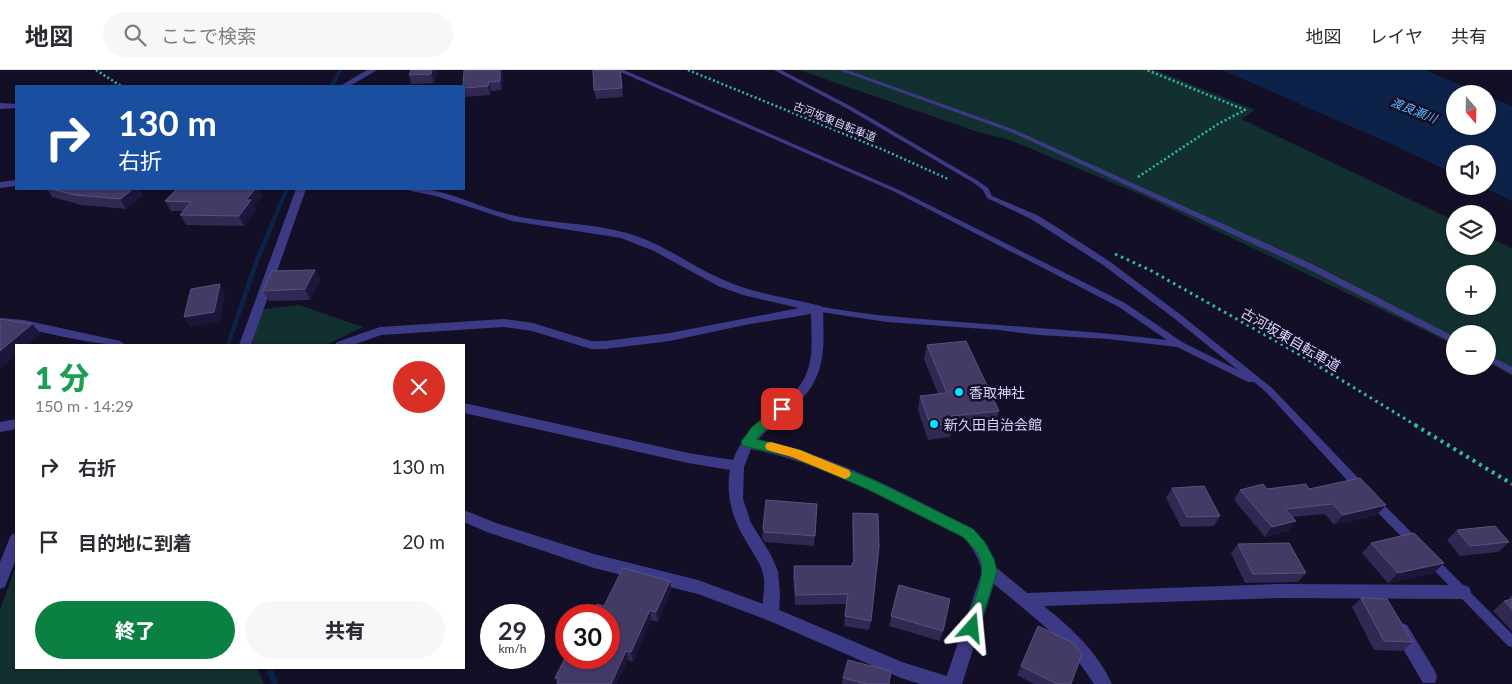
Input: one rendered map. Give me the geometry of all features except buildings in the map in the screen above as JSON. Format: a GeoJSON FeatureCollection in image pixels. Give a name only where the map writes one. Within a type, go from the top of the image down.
{"type":"FeatureCollection","features":[{"type":"Feature","properties":{"kind":"street"},"geometry":{"type":"LineString","coordinates":[[346,85],[373,70]]}},
{"type":"Feature","properties":{"kind":"street"},"geometry":{"type":"LineString","coordinates":[[0,106],[15,106]]}},
{"type":"Feature","properties":{"kind":"street"},"geometry":{"type":"LineString","coordinates":[[0,185],[15,183]]}},
{"type":"Feature","properties":{"kind":"street"},"geometry":{"type":"LineString","coordinates":[[245,344],[272,263],[301,190]]}},
{"type":"Feature","properties":{"kind":"street"},"geometry":{"type":"LineString","coordinates":[[425,190],[482,211],[514,218],[598,229],[639,240],[666,252],[710,278],[731,287],[817,309]]}},
{"type":"Feature","properties":{"kind":"street"},"geometry":{"type":"LineString","coordinates":[[344,344],[380,331],[504,323],[533,328],[591,345],[606,345],[670,337],[745,321],[817,309]]}},
{"type":"Feature","properties":{"kind":"street"},"geometry":{"type":"LineString","coordinates":[[771,614],[773,583],[768,564],[744,526],[736,507],[733,489],[737,465],[747,442],[756,430],[798,394],[809,380],[817,345],[817,309]]}},
{"type":"Feature","properties":{"kind":"street"},"geometry":{"type":"LineString","coordinates":[[0,322],[24,324],[115,344]]}},
{"type":"Feature","properties":{"kind":"street"},"geometry":{"type":"LineString","coordinates":[[465,408],[688,458],[723,465],[737,465]]}},
{"type":"Feature","properties":{"kind":"street"},"geometry":{"type":"LineString","coordinates":[[0,427],[15,424]]}},
{"type":"Feature","properties":{"kind":"street"},"geometry":{"type":"LineString","coordinates":[[747,442],[795,453],[871,485],[968,533],[980,545],[987,559],[990,572],[953,684]]}},
{"type":"Feature","properties":{"kind":"street"},"geometry":{"type":"LineString","coordinates":[[465,516],[492,528],[594,561],[698,586],[771,614],[901,670],[947,684]]}},
{"type":"Feature","properties":{"kind":"street"},"geometry":{"type":"LineString","coordinates":[[0,582],[15,542]]}},
{"type":"Feature","properties":{"kind":"street"},"geometry":{"type":"LineString","coordinates":[[990,572],[1067,636],[1086,656],[1104,684]]}},
{"type":"Feature","properties":{"kind":"street"},"geometry":{"type":"LineString","coordinates":[[1025,600],[1279,591],[1463,592]]}},
{"type":"Feature","properties":{"kind":"street"},"geometry":{"type":"LineString","coordinates":[[1379,592],[1429,677]]}},
{"type":"Feature","properties":{"kind":"lane"},"geometry":{"type":"LineString","coordinates":[[620,70],[888,188],[978,231],[1122,305],[1179,344],[1269,390]]}},
{"type":"Feature","properties":{"kind":"lane"},"geometry":{"type":"LineString","coordinates":[[777,70],[899,136],[976,182],[986,189],[989,197],[1034,217],[1106,263],[1269,390],[1381,509],[1512,642]]}},
{"type":"Feature","properties":{"kind":"lane"},"geometry":{"type":"LineString","coordinates":[[842,70],[1013,131],[1311,267],[1446,336]]}},
{"type":"Feature","properties":{"kind":"lane"},"geometry":{"type":"LineString","coordinates":[[817,309],[887,319],[1108,336],[1179,344]]}},
{"type":"Feature","properties":{"kind":"lane"},"geometry":{"type":"LineString","coordinates":[[1496,362],[1512,371]]}},
{"type":"Feature","properties":{"kind":"path"},"geometry":{"type":"LineString","coordinates":[[96,70],[119,85]]}},
{"type":"Feature","properties":{"kind":"path","name":"古河坂東自転車道"},"geometry":{"type":"LineString","coordinates":[[688,70],[886,151],[948,179]]}},
{"type":"Feature","properties":{"kind":"path"},"geometry":{"type":"LineString","coordinates":[[1129,183],[1218,124],[1245,110],[1147,70]]}},
{"type":"Feature","properties":{"kind":"path","name":"古河坂東自転車道"},"geometry":{"type":"LineString","coordinates":[[1106,250],[1150,270],[1273,340],[1512,484]]}},
{"type":"Feature","properties":{"kind":"green space"},"geometry":{"type":"Polygon","coordinates":[[[799,70],[1155,70],[1255,110],[1241,119],[1446,217],[1446,255],[1496,255],[1496,241],[1512,248],[1512,376],[1496,367],[1496,325],[1446,325],[1446,341],[1144,196],[1010,140],[978,132],[799,70]]]}},
{"type":"Feature","properties":{"kind":"green space"},"geometry":{"type":"Polygon","coordinates":[[[299,305],[363,327],[328,344],[252,344],[260,313],[264,309],[299,305]]]}},
{"type":"Feature","properties":{"kind":"green space"},"geometry":{"type":"Polygon","coordinates":[[[15,569],[15,669],[257,669],[264,684],[0,684],[0,609],[15,569]]]}},
{"type":"Feature","properties":{"kind":"water","name":"渡良瀬川"},"geometry":{"type":"Polygon","coordinates":[[[1222,70],[1425,70],[1461,85],[1446,85],[1446,135],[1496,135],[1496,99],[1512,106],[1512,201],[1496,193],[1496,145],[1446,145],[1446,170],[1222,70]]]}},
{"type":"Feature","properties":{"kind":"waterway"},"geometry":{"type":"LineString","coordinates":[[332,85],[340,70]]}},
{"type":"Feature","properties":{"kind":"waterway"},"geometry":{"type":"LineString","coordinates":[[271,226],[287,190]]}},
{"type":"Feature","properties":{"kind":"waterway"},"geometry":{"type":"LineString","coordinates":[[228,344],[257,260],[272,225]]}},
{"type":"Feature","properties":{"kind":"waterway"},"geometry":{"type":"LineString","coordinates":[[269,669],[275,684]]}},
{"type":"Feature","properties":{"kind":"slow traffic"},"geometry":{"type":"LineString","coordinates":[[771,446],[795,453],[845,474]]}},
{"type":"Feature","properties":{"kind":"place","name":"香取神社"},"geometry":{"type":"Point","coordinates":[959,392]}},
{"type":"Feature","properties":{"kind":"place","name":"新久田自治会館"},"geometry":{"type":"Point","coordinates":[934,424]}},
{"type":"Feature","properties":{"kind":"route"},"geometry":{"type":"LineString","coordinates":[[782,409],[756,430],[747,442],[795,453],[871,485],[968,533],[980,545],[987,559],[990,572],[972,628]]}}]}
